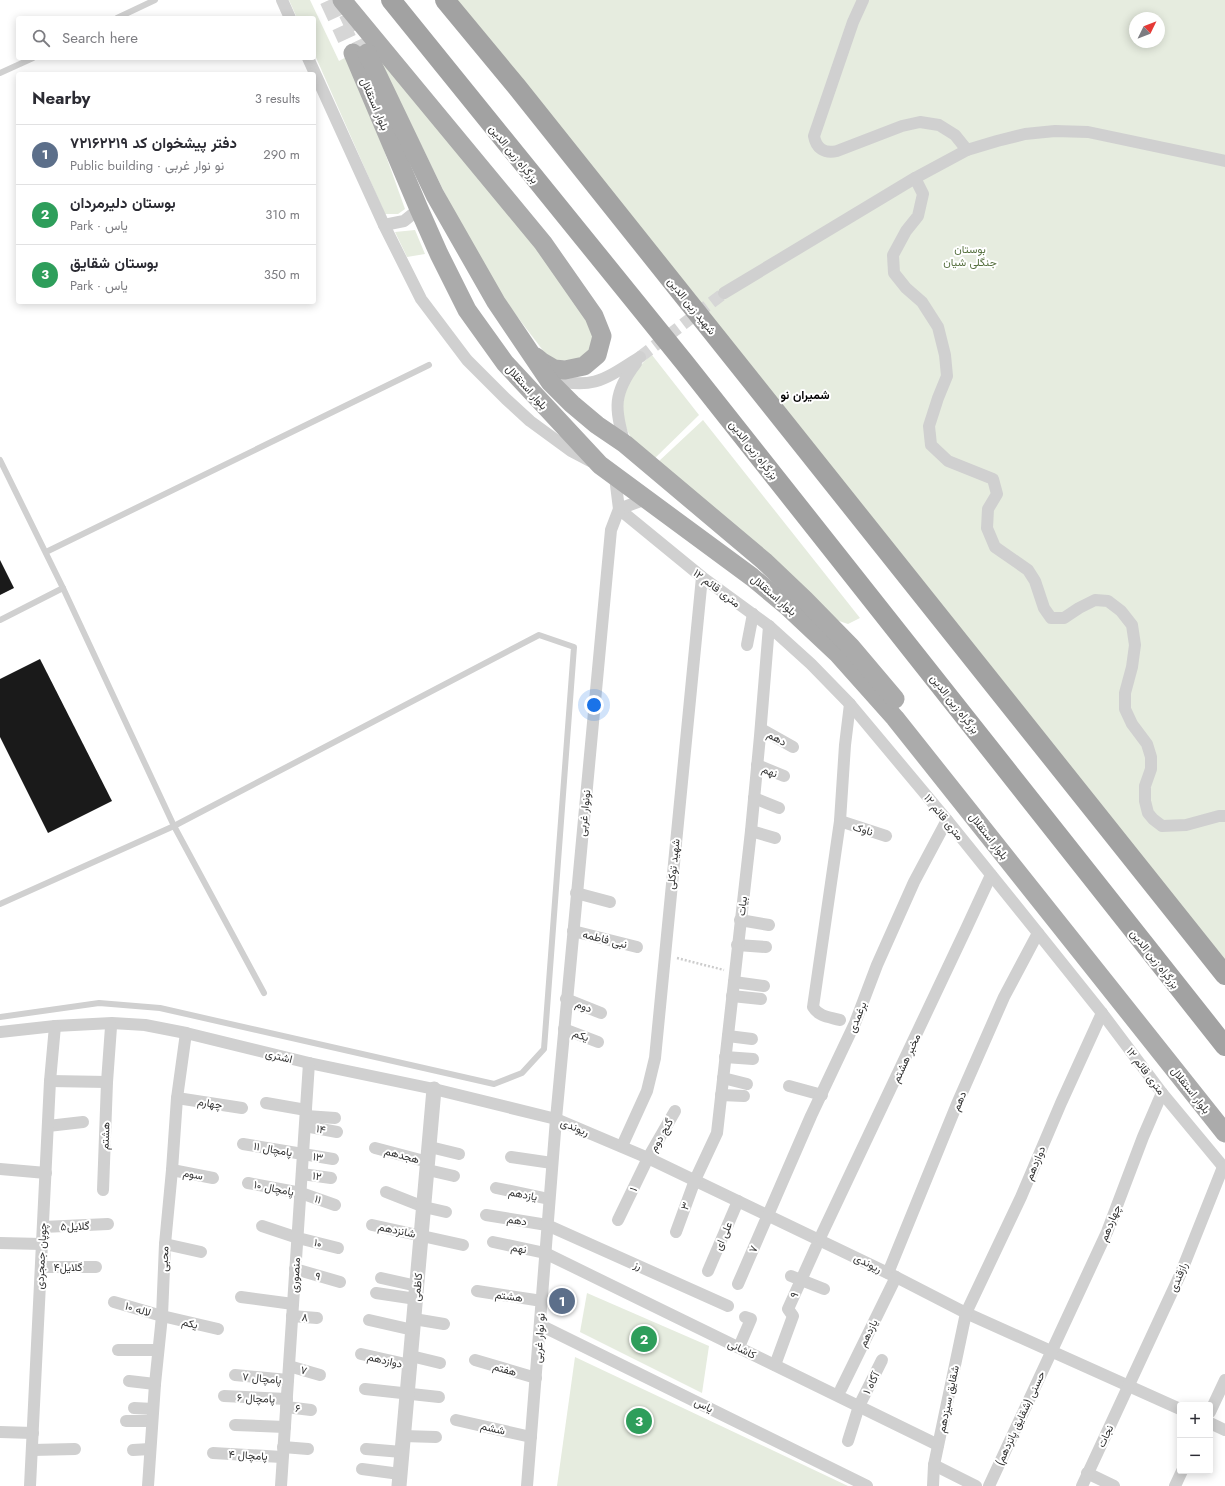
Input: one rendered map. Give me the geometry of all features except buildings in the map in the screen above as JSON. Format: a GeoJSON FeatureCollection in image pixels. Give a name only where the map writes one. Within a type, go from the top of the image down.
{"type":"FeatureCollection","features":[{"type":"Feature","properties":{"kind":"highway","name":"بزرگراه زین الدین"},"geometry":{"type":"LineString","coordinates":[[391,0],[684,362],[1225,1046]]}},
{"type":"Feature","properties":{"kind":"highway","name":"شهید زین الدین"},"geometry":{"type":"LineString","coordinates":[[445,0],[517,87],[1225,975]]}},
{"type":"Feature","properties":{"kind":"main road"},"geometry":{"type":"LineString","coordinates":[[342,0],[543,243],[594,316],[602,336],[597,355],[584,366],[565,370],[554,369],[542,362],[526,348]]}},
{"type":"Feature","properties":{"kind":"main road","name":"بلوار استقلال"},"geometry":{"type":"LineString","coordinates":[[1225,1113],[903,709],[851,647],[764,561],[625,444],[606,432],[572,404],[547,379],[496,302],[479,273],[435,196],[360,53],[419,209],[454,285],[467,310],[505,363],[600,465],[752,577],[788,607],[837,653],[895,718],[1225,1133]]}},
{"type":"Feature","properties":{"kind":"main road"},"geometry":{"type":"LineString","coordinates":[[454,285],[457,268],[466,264],[479,273]]}},
{"type":"Feature","properties":{"kind":"main road"},"geometry":{"type":"LineString","coordinates":[[713,548],[720,548],[728,542],[729,536],[725,528]]}},
{"type":"Feature","properties":{"kind":"street"},"geometry":{"type":"LineString","coordinates":[[282,0],[289,16]]}},
{"type":"Feature","properties":{"kind":"street"},"geometry":{"type":"LineString","coordinates":[[863,0],[853,22],[814,136],[815,142],[819,148],[831,153],[902,126],[920,122],[939,125],[955,135],[967,150]]}},
{"type":"Feature","properties":{"kind":"street"},"geometry":{"type":"LineString","coordinates":[[309,60],[314,72]]}},
{"type":"Feature","properties":{"kind":"street"},"geometry":{"type":"LineString","coordinates":[[316,76],[384,225],[421,299],[467,360],[530,421],[571,451],[600,465]]}},
{"type":"Feature","properties":{"kind":"street"},"geometry":{"type":"LineString","coordinates":[[724,293],[915,178],[967,150],[1025,134],[1055,131],[1088,132],[1225,161]]}},
{"type":"Feature","properties":{"kind":"street"},"geometry":{"type":"LineString","coordinates":[[915,178],[923,194],[918,216],[906,231],[893,255],[894,273],[906,288],[922,302],[938,328],[946,354],[948,376],[938,398],[929,426],[931,445],[948,461],[993,479],[997,494],[988,509],[987,528],[995,547],[1028,570],[1035,580],[1044,608],[1051,618],[1064,618],[1095,600],[1108,601],[1121,610],[1132,625],[1135,645],[1132,667],[1124,693],[1125,709],[1132,724],[1147,744],[1151,757],[1151,769],[1145,786],[1145,801],[1148,813],[1162,826],[1186,825],[1218,816],[1225,816]]}},
{"type":"Feature","properties":{"kind":"street"},"geometry":{"type":"LineString","coordinates":[[384,225],[404,220],[419,209]]}},
{"type":"Feature","properties":{"kind":"street"},"geometry":{"type":"LineString","coordinates":[[547,379],[581,384],[599,381],[640,357],[621,385],[618,396],[617,407],[619,426],[625,444]]}},
{"type":"Feature","properties":{"kind":"street"},"geometry":{"type":"LineString","coordinates":[[615,477],[619,509],[646,499]]}},
{"type":"Feature","properties":{"kind":"street","name":"۱۲ متری قائم"},"geometry":{"type":"LineString","coordinates":[[619,509],[702,577],[769,626],[811,664],[850,704],[947,820],[1102,1013],[1162,1093],[1224,1168]]}},
{"type":"Feature","properties":{"kind":"street","name":"نونوار غربی"},"geometry":{"type":"LineString","coordinates":[[556,1119],[566,999],[611,530],[619,509]]}},
{"type":"Feature","properties":{"kind":"street","name":"شهید توکلی"},"geometry":{"type":"LineString","coordinates":[[622,1146],[647,1091],[655,1058],[702,577]]}},
{"type":"Feature","properties":{"kind":"street"},"geometry":{"type":"LineString","coordinates":[[747,645],[753,614]]}},
{"type":"Feature","properties":{"kind":"street","name":"بیات"},"geometry":{"type":"LineString","coordinates":[[695,1180],[717,1133],[751,831],[769,626]]}},
{"type":"Feature","properties":{"kind":"street","name":"برغمدی"},"geometry":{"type":"LineString","coordinates":[[840,1020],[822,1016],[816,1012],[813,1007],[840,821],[845,745],[850,704]]}},
{"type":"Feature","properties":{"kind":"street","name":"دهم"},"geometry":{"type":"LineString","coordinates":[[761,729],[793,747]]}},
{"type":"Feature","properties":{"kind":"street","name":"نهم"},"geometry":{"type":"LineString","coordinates":[[757,765],[784,776]]}},
{"type":"Feature","properties":{"kind":"street"},"geometry":{"type":"LineString","coordinates":[[754,798],[779,808]]}},
{"type":"Feature","properties":{"kind":"street","name":"برغمدی"},"geometry":{"type":"LineString","coordinates":[[768,1215],[856,1023],[877,965],[914,882],[947,820]]}},
{"type":"Feature","properties":{"kind":"street","name":"ناوک"},"geometry":{"type":"LineString","coordinates":[[840,821],[886,836]]}},
{"type":"Feature","properties":{"kind":"street"},"geometry":{"type":"LineString","coordinates":[[751,831],[774,838]]}},
{"type":"Feature","properties":{"kind":"street","name":"مخبر هشتم"},"geometry":{"type":"LineString","coordinates":[[818,1243],[991,875]]}},
{"type":"Feature","properties":{"kind":"street"},"geometry":{"type":"LineString","coordinates":[[576,893],[610,902]]}},
{"type":"Feature","properties":{"kind":"street"},"geometry":{"type":"LineString","coordinates":[[740,920],[769,925]]}},
{"type":"Feature","properties":{"kind":"street","name":"نبی فاطمه"},"geometry":{"type":"LineString","coordinates":[[573,931],[637,947]]}},
{"type":"Feature","properties":{"kind":"street","name":"دهم"},"geometry":{"type":"LineString","coordinates":[[892,1275],[958,1104],[1004,997],[1038,933]]}},
{"type":"Feature","properties":{"kind":"street"},"geometry":{"type":"LineString","coordinates":[[737,945],[766,947]]}},
{"type":"Feature","properties":{"kind":"street"},"geometry":{"type":"LineString","coordinates":[[734,977],[764,986]]}},
{"type":"Feature","properties":{"kind":"street"},"geometry":{"type":"LineString","coordinates":[[732,996],[761,999]]}},
{"type":"Feature","properties":{"kind":"street","name":"دوم"},"geometry":{"type":"LineString","coordinates":[[566,999],[601,1013]]}},
{"type":"Feature","properties":{"kind":"street","name":"دوازدهم"},"geometry":{"type":"LineString","coordinates":[[966,1313],[1021,1197],[1061,1103],[1102,1013]]}},
{"type":"Feature","properties":{"kind":"street","name":"اشتری"},"geometry":{"type":"LineString","coordinates":[[0,1032],[55,1026],[112,1023],[145,1024],[309,1063],[434,1089],[556,1119]]}},
{"type":"Feature","properties":{"kind":"street","name":"چوپان جمجردی"},"geometry":{"type":"LineString","coordinates":[[30,1486],[50,1081],[55,1026]]}},
{"type":"Feature","properties":{"kind":"street","name":"هشتم"},"geometry":{"type":"LineString","coordinates":[[103,1190],[107,1082],[111,1027]]}},
{"type":"Feature","properties":{"kind":"street","name":"یکم"},"geometry":{"type":"LineString","coordinates":[[564,1029],[598,1042]]}},
{"type":"Feature","properties":{"kind":"street","name":"محبی"},"geometry":{"type":"LineString","coordinates":[[148,1486],[155,1384],[162,1316],[164,1244],[172,1170],[177,1098],[186,1033]]}},
{"type":"Feature","properties":{"kind":"street"},"geometry":{"type":"LineString","coordinates":[[728,1036],[752,1039]]}},
{"type":"Feature","properties":{"kind":"street"},"geometry":{"type":"LineString","coordinates":[[725,1057],[753,1060]]}},
{"type":"Feature","properties":{"kind":"street","name":"منصوری"},"geometry":{"type":"LineString","coordinates":[[280,1486],[287,1403],[309,1063]]}},
{"type":"Feature","properties":{"kind":"street"},"geometry":{"type":"LineString","coordinates":[[723,1078],[747,1084]]}},
{"type":"Feature","properties":{"kind":"street"},"geometry":{"type":"LineString","coordinates":[[50,1081],[107,1082]]}},
{"type":"Feature","properties":{"kind":"street"},"geometry":{"type":"LineString","coordinates":[[789,1086],[822,1095]]}},
{"type":"Feature","properties":{"kind":"street","name":"کاظمی"},"geometry":{"type":"LineString","coordinates":[[399,1480],[434,1089]]}},
{"type":"Feature","properties":{"kind":"street","name":"چهاردهم"},"geometry":{"type":"LineString","coordinates":[[1052,1351],[1107,1232],[1143,1137],[1162,1093]]}},
{"type":"Feature","properties":{"kind":"street"},"geometry":{"type":"LineString","coordinates":[[721,1095],[744,1096]]}},
{"type":"Feature","properties":{"kind":"street","name":"چهارم"},"geometry":{"type":"LineString","coordinates":[[177,1098],[242,1108]]}},
{"type":"Feature","properties":{"kind":"street"},"geometry":{"type":"LineString","coordinates":[[266,1103],[306,1118],[335,1118]]}},
{"type":"Feature","properties":{"kind":"street","name":"گنج دوم"},"geometry":{"type":"LineString","coordinates":[[648,1158],[675,1111]]}},
{"type":"Feature","properties":{"kind":"street","name":"۱۴"},"geometry":{"type":"LineString","coordinates":[[306,1118],[337,1132]]}},
{"type":"Feature","properties":{"kind":"street","name":"ریوندی"},"geometry":{"type":"LineString","coordinates":[[556,1119],[648,1158],[768,1215],[818,1243],[892,1275],[966,1313],[1177,1408]]}},
{"type":"Feature","properties":{"kind":"street","name":"نو نوار غربی"},"geometry":{"type":"LineString","coordinates":[[527,1486],[556,1119]]}},
{"type":"Feature","properties":{"kind":"street"},"geometry":{"type":"LineString","coordinates":[[48,1126],[83,1122]]}},
{"type":"Feature","properties":{"kind":"street","name":"۱۱ پامچال"},"geometry":{"type":"LineString","coordinates":[[243,1144],[304,1154]]}},
{"type":"Feature","properties":{"kind":"street","name":"هجدهم"},"geometry":{"type":"LineString","coordinates":[[375,1148],[428,1160]]}},
{"type":"Feature","properties":{"kind":"street","name":"۱۳"},"geometry":{"type":"LineString","coordinates":[[304,1154],[333,1159]]}},
{"type":"Feature","properties":{"kind":"street"},"geometry":{"type":"LineString","coordinates":[[428,1160],[460,1154]]}},
{"type":"Feature","properties":{"kind":"street"},"geometry":{"type":"LineString","coordinates":[[511,1157],[552,1163]]}},
{"type":"Feature","properties":{"kind":"street","name":"۱"},"geometry":{"type":"LineString","coordinates":[[618,1220],[648,1158]]}},
{"type":"Feature","properties":{"kind":"street"},"geometry":{"type":"LineString","coordinates":[[428,1160],[454,1176]]}},
{"type":"Feature","properties":{"kind":"street","name":"رازقندی"},"geometry":{"type":"LineString","coordinates":[[1128,1386],[1180,1275],[1224,1168]]}},
{"type":"Feature","properties":{"kind":"street"},"geometry":{"type":"LineString","coordinates":[[0,1169],[46,1173]]}},
{"type":"Feature","properties":{"kind":"street","name":"سوم"},"geometry":{"type":"LineString","coordinates":[[172,1170],[213,1178]]}},
{"type":"Feature","properties":{"kind":"street","name":"۱۲"},"geometry":{"type":"LineString","coordinates":[[302,1174],[331,1178]]}},
{"type":"Feature","properties":{"kind":"street","name":"۳"},"geometry":{"type":"LineString","coordinates":[[676,1232],[695,1180]]}},
{"type":"Feature","properties":{"kind":"street","name":"۱۰ پامچال"},"geometry":{"type":"LineString","coordinates":[[248,1183],[301,1193]]}},
{"type":"Feature","properties":{"kind":"street","name":"یازدهم"},"geometry":{"type":"LineString","coordinates":[[496,1188],[549,1199]]}},
{"type":"Feature","properties":{"kind":"street"},"geometry":{"type":"LineString","coordinates":[[386,1192],[424,1207],[446,1212]]}},
{"type":"Feature","properties":{"kind":"street","name":"۱۱"},"geometry":{"type":"LineString","coordinates":[[301,1193],[335,1205]]}},
{"type":"Feature","properties":{"kind":"street","name":"علی ای"},"geometry":{"type":"LineString","coordinates":[[708,1271],[738,1201]]}},
{"type":"Feature","properties":{"kind":"street","name":"دهم"},"geometry":{"type":"LineString","coordinates":[[486,1215],[547,1225]]}},
{"type":"Feature","properties":{"kind":"street","name":"۷"},"geometry":{"type":"LineString","coordinates":[[738,1284],[768,1215]]}},
{"type":"Feature","properties":{"kind":"street","name":"گلایل۵"},"geometry":{"type":"LineString","coordinates":[[43,1227],[108,1224]]}},
{"type":"Feature","properties":{"kind":"street","name":"شانزدهم"},"geometry":{"type":"LineString","coordinates":[[372,1225],[422,1235]]}},
{"type":"Feature","properties":{"kind":"street","name":"رز"},"geometry":{"type":"LineString","coordinates":[[547,1225],[728,1306]]}},
{"type":"Feature","properties":{"kind":"street","name":"۱۰"},"geometry":{"type":"LineString","coordinates":[[262,1226],[298,1238],[338,1248]]}},
{"type":"Feature","properties":{"kind":"street"},"geometry":{"type":"LineString","coordinates":[[422,1235],[463,1245]]}},
{"type":"Feature","properties":{"kind":"street","name":"نهم"},"geometry":{"type":"LineString","coordinates":[[493,1242],[545,1253]]}},
{"type":"Feature","properties":{"kind":"street"},"geometry":{"type":"LineString","coordinates":[[0,1243],[42,1244]]}},
{"type":"Feature","properties":{"kind":"street","name":"۹"},"geometry":{"type":"LineString","coordinates":[[775,1365],[793,1316],[788,1310],[796,1278],[818,1243]]}},
{"type":"Feature","properties":{"kind":"street"},"geometry":{"type":"LineString","coordinates":[[164,1244],[201,1252]]}},
{"type":"Feature","properties":{"kind":"street","name":"کاشانی"},"geometry":{"type":"LineString","coordinates":[[545,1253],[938,1445]]}},
{"type":"Feature","properties":{"kind":"street","name":"گلایل۴"},"geometry":{"type":"LineString","coordinates":[[41,1267],[96,1267]]}},
{"type":"Feature","properties":{"kind":"street","name":"۹"},"geometry":{"type":"LineString","coordinates":[[295,1269],[340,1282]]}},
{"type":"Feature","properties":{"kind":"street","name":"یازدهم"},"geometry":{"type":"LineString","coordinates":[[841,1389],[892,1275]]}},
{"type":"Feature","properties":{"kind":"street"},"geometry":{"type":"LineString","coordinates":[[381,1278],[416,1292]]}},
{"type":"Feature","properties":{"kind":"street"},"geometry":{"type":"LineString","coordinates":[[796,1278],[824,1290]]}},
{"type":"Feature","properties":{"kind":"street","name":"هشتم"},"geometry":{"type":"LineString","coordinates":[[477,1291],[542,1301]]}},
{"type":"Feature","properties":{"kind":"street"},"geometry":{"type":"LineString","coordinates":[[376,1293],[416,1292]]}},
{"type":"Feature","properties":{"kind":"street","name":"۸"},"geometry":{"type":"LineString","coordinates":[[241,1297],[293,1310],[317,1318]]}},
{"type":"Feature","properties":{"kind":"street","name":"لاله ۱۰"},"geometry":{"type":"LineString","coordinates":[[114,1302],[162,1316]]}},
{"type":"Feature","properties":{"kind":"street","name":"شقایق سیزدهم"},"geometry":{"type":"LineString","coordinates":[[933,1486],[934,1465],[966,1313]]}},
{"type":"Feature","properties":{"kind":"street","name":"یکم"},"geometry":{"type":"LineString","coordinates":[[162,1316],[218,1329]]}},
{"type":"Feature","properties":{"kind":"street"},"geometry":{"type":"LineString","coordinates":[[739,1348],[751,1319],[745,1317]]}},
{"type":"Feature","properties":{"kind":"street"},"geometry":{"type":"LineString","coordinates":[[369,1320],[414,1324],[444,1324]]}},
{"type":"Feature","properties":{"kind":"street","name":"یاس"},"geometry":{"type":"LineString","coordinates":[[540,1325],[867,1486]]}},
{"type":"Feature","properties":{"kind":"street"},"geometry":{"type":"LineString","coordinates":[[118,1350],[158,1350]]}},
{"type":"Feature","properties":{"kind":"street","name":"حسنی (شقایق پانزدهم)"},"geometry":{"type":"LineString","coordinates":[[990,1486],[1052,1351]]}},
{"type":"Feature","properties":{"kind":"street","name":"دوازدهم"},"geometry":{"type":"LineString","coordinates":[[361,1354],[410,1361],[440,1363]]}},
{"type":"Feature","properties":{"kind":"street","name":"هفتم"},"geometry":{"type":"LineString","coordinates":[[475,1360],[536,1378]]}},
{"type":"Feature","properties":{"kind":"street","name":"آگاه ۱"},"geometry":{"type":"LineString","coordinates":[[848,1441],[859,1406],[882,1360]]}},
{"type":"Feature","properties":{"kind":"street","name":"۷"},"geometry":{"type":"LineString","coordinates":[[289,1366],[320,1374]]}},
{"type":"Feature","properties":{"kind":"street","name":"۷ پامچال"},"geometry":{"type":"LineString","coordinates":[[236,1375],[288,1380]]}},
{"type":"Feature","properties":{"kind":"street"},"geometry":{"type":"LineString","coordinates":[[1213,1406],[1225,1380]]}},
{"type":"Feature","properties":{"kind":"street"},"geometry":{"type":"LineString","coordinates":[[129,1381],[155,1384]]}},
{"type":"Feature","properties":{"kind":"street","name":"نجات"},"geometry":{"type":"LineString","coordinates":[[1082,1486],[1128,1386]]}},
{"type":"Feature","properties":{"kind":"street"},"geometry":{"type":"LineString","coordinates":[[365,1389],[439,1397]]}},
{"type":"Feature","properties":{"kind":"street","name":"۶ پامچال"},"geometry":{"type":"LineString","coordinates":[[224,1396],[287,1403]]}},
{"type":"Feature","properties":{"kind":"street","name":"۶"},"geometry":{"type":"LineString","coordinates":[[287,1403],[310,1410]]}},
{"type":"Feature","properties":{"kind":"street"},"geometry":{"type":"LineString","coordinates":[[134,1408],[153,1415]]}},
{"type":"Feature","properties":{"kind":"street"},"geometry":{"type":"LineString","coordinates":[[126,1421],[153,1415]]}},
{"type":"Feature","properties":{"kind":"street","name":"ششم"},"geometry":{"type":"LineString","coordinates":[[456,1420],[531,1437]]}},
{"type":"Feature","properties":{"kind":"street"},"geometry":{"type":"LineString","coordinates":[[1213,1424],[1225,1430]]}},
{"type":"Feature","properties":{"kind":"street"},"geometry":{"type":"LineString","coordinates":[[235,1425],[285,1427]]}},
{"type":"Feature","properties":{"kind":"street"},"geometry":{"type":"LineString","coordinates":[[0,1432],[32,1433]]}},
{"type":"Feature","properties":{"kind":"street"},"geometry":{"type":"LineString","coordinates":[[403,1436],[436,1437]]}},
{"type":"Feature","properties":{"kind":"street"},"geometry":{"type":"LineString","coordinates":[[32,1450],[75,1449]]}},
{"type":"Feature","properties":{"kind":"street"},"geometry":{"type":"LineString","coordinates":[[133,1450],[150,1449]]}},
{"type":"Feature","properties":{"kind":"street"},"geometry":{"type":"LineString","coordinates":[[283,1452],[308,1449]]}},
{"type":"Feature","properties":{"kind":"street"},"geometry":{"type":"LineString","coordinates":[[366,1449],[402,1452]]}},
{"type":"Feature","properties":{"kind":"street","name":"پامچال ۴"},"geometry":{"type":"LineString","coordinates":[[213,1453],[283,1452]]}},
{"type":"Feature","properties":{"kind":"street"},"geometry":{"type":"LineString","coordinates":[[934,1465],[976,1486]]}},
{"type":"Feature","properties":{"kind":"street"},"geometry":{"type":"LineString","coordinates":[[362,1469],[399,1480]]}},
{"type":"Feature","properties":{"kind":"street"},"geometry":{"type":"LineString","coordinates":[[1088,1473],[1114,1486]]}},
{"type":"Feature","properties":{"kind":"street"},"geometry":{"type":"LineString","coordinates":[[1175,1486],[1181,1474]]}},
{"type":"Feature","properties":{"kind":"street"},"geometry":{"type":"LineString","coordinates":[[280,1486],[286,1486]]}},
{"type":"Feature","properties":{"kind":"lane"},"geometry":{"type":"LineString","coordinates":[[121,16],[155,0]]}},
{"type":"Feature","properties":{"kind":"lane"},"geometry":{"type":"LineString","coordinates":[[0,73],[29,60]]}},
{"type":"Feature","properties":{"kind":"lane"},"geometry":{"type":"LineString","coordinates":[[46,552],[429,365]]}},
{"type":"Feature","properties":{"kind":"lane"},"geometry":{"type":"LineString","coordinates":[[0,460],[46,552],[174,826],[264,993]]}},
{"type":"Feature","properties":{"kind":"lane"},"geometry":{"type":"LineString","coordinates":[[0,620],[63,588]]}},
{"type":"Feature","properties":{"kind":"lane"},"geometry":{"type":"LineString","coordinates":[[0,904],[174,826],[539,636],[574,647],[544,1050],[522,1073],[494,1084],[160,1008],[99,1003],[0,1017]]}},
{"type":"Feature","properties":{"kind":"path"},"geometry":{"type":"LineString","coordinates":[[665,954],[734,977]]}},
{"type":"Feature","properties":{"kind":"green space"},"geometry":{"type":"Polygon","coordinates":[[[289,0],[310,0],[339,61],[350,55],[405,209],[398,214],[385,214],[316,58],[316,16],[296,16],[289,0]]]}},
{"type":"Feature","properties":{"kind":"green space","name":"بوستان جنگلی شیان"},"geometry":{"type":"Polygon","coordinates":[[[445,0],[1225,0],[1225,979],[445,0]]]}},
{"type":"Feature","properties":{"kind":"green space"},"geometry":{"type":"Polygon","coordinates":[[[372,45],[544,254],[589,319],[594,343],[582,360],[551,361],[498,289],[456,216],[372,45]]]}},
{"type":"Feature","properties":{"kind":"green space"},"geometry":{"type":"Polygon","coordinates":[[[415,230],[425,254],[407,257],[395,232],[415,230]]]}},
{"type":"Feature","properties":{"kind":"green space"},"geometry":{"type":"Polygon","coordinates":[[[652,355],[699,415],[654,459],[630,436],[624,422],[623,411],[623,400],[631,380],[637,370],[652,355]]]}},
{"type":"Feature","properties":{"kind":"green space"},"geometry":{"type":"Polygon","coordinates":[[[703,420],[860,618],[848,624],[833,619],[658,462],[703,420]]]}},
{"type":"Feature","properties":{"kind":"green space"},"geometry":{"type":"Polygon","coordinates":[[[587,1293],[709,1346],[702,1393],[580,1332],[587,1293]]]}},
{"type":"Feature","properties":{"kind":"green space"},"geometry":{"type":"Polygon","coordinates":[[[575,1357],[848,1486],[557,1486],[575,1357]]]}},
{"type":"Feature","properties":{"kind":"tunnel"},"geometry":{"type":"LineString","coordinates":[[329,0],[347,39]]}},
{"type":"Feature","properties":{"kind":"tunnel"},"geometry":{"type":"LineString","coordinates":[[348,13],[367,53]]}},
{"type":"Feature","properties":{"kind":"tunnel"},"geometry":{"type":"LineString","coordinates":[[640,357],[724,293]]}},
{"type":"Feature","properties":{"kind":"place","name":"دفتر پیشخوان کد ۷۲۱۶۲۲۱۹"},"geometry":{"type":"Point","coordinates":[562,1301]}},
{"type":"Feature","properties":{"kind":"place","name":"بوستان دلیرمردان"},"geometry":{"type":"Point","coordinates":[644,1339]}},
{"type":"Feature","properties":{"kind":"place","name":"بوستان شقایق"},"geometry":{"type":"Point","coordinates":[639,1421]}},
{"type":"Feature","properties":{"kind":"district","name":"شمیران نو"},"geometry":{"type":"Point","coordinates":[805,395]}}]}
